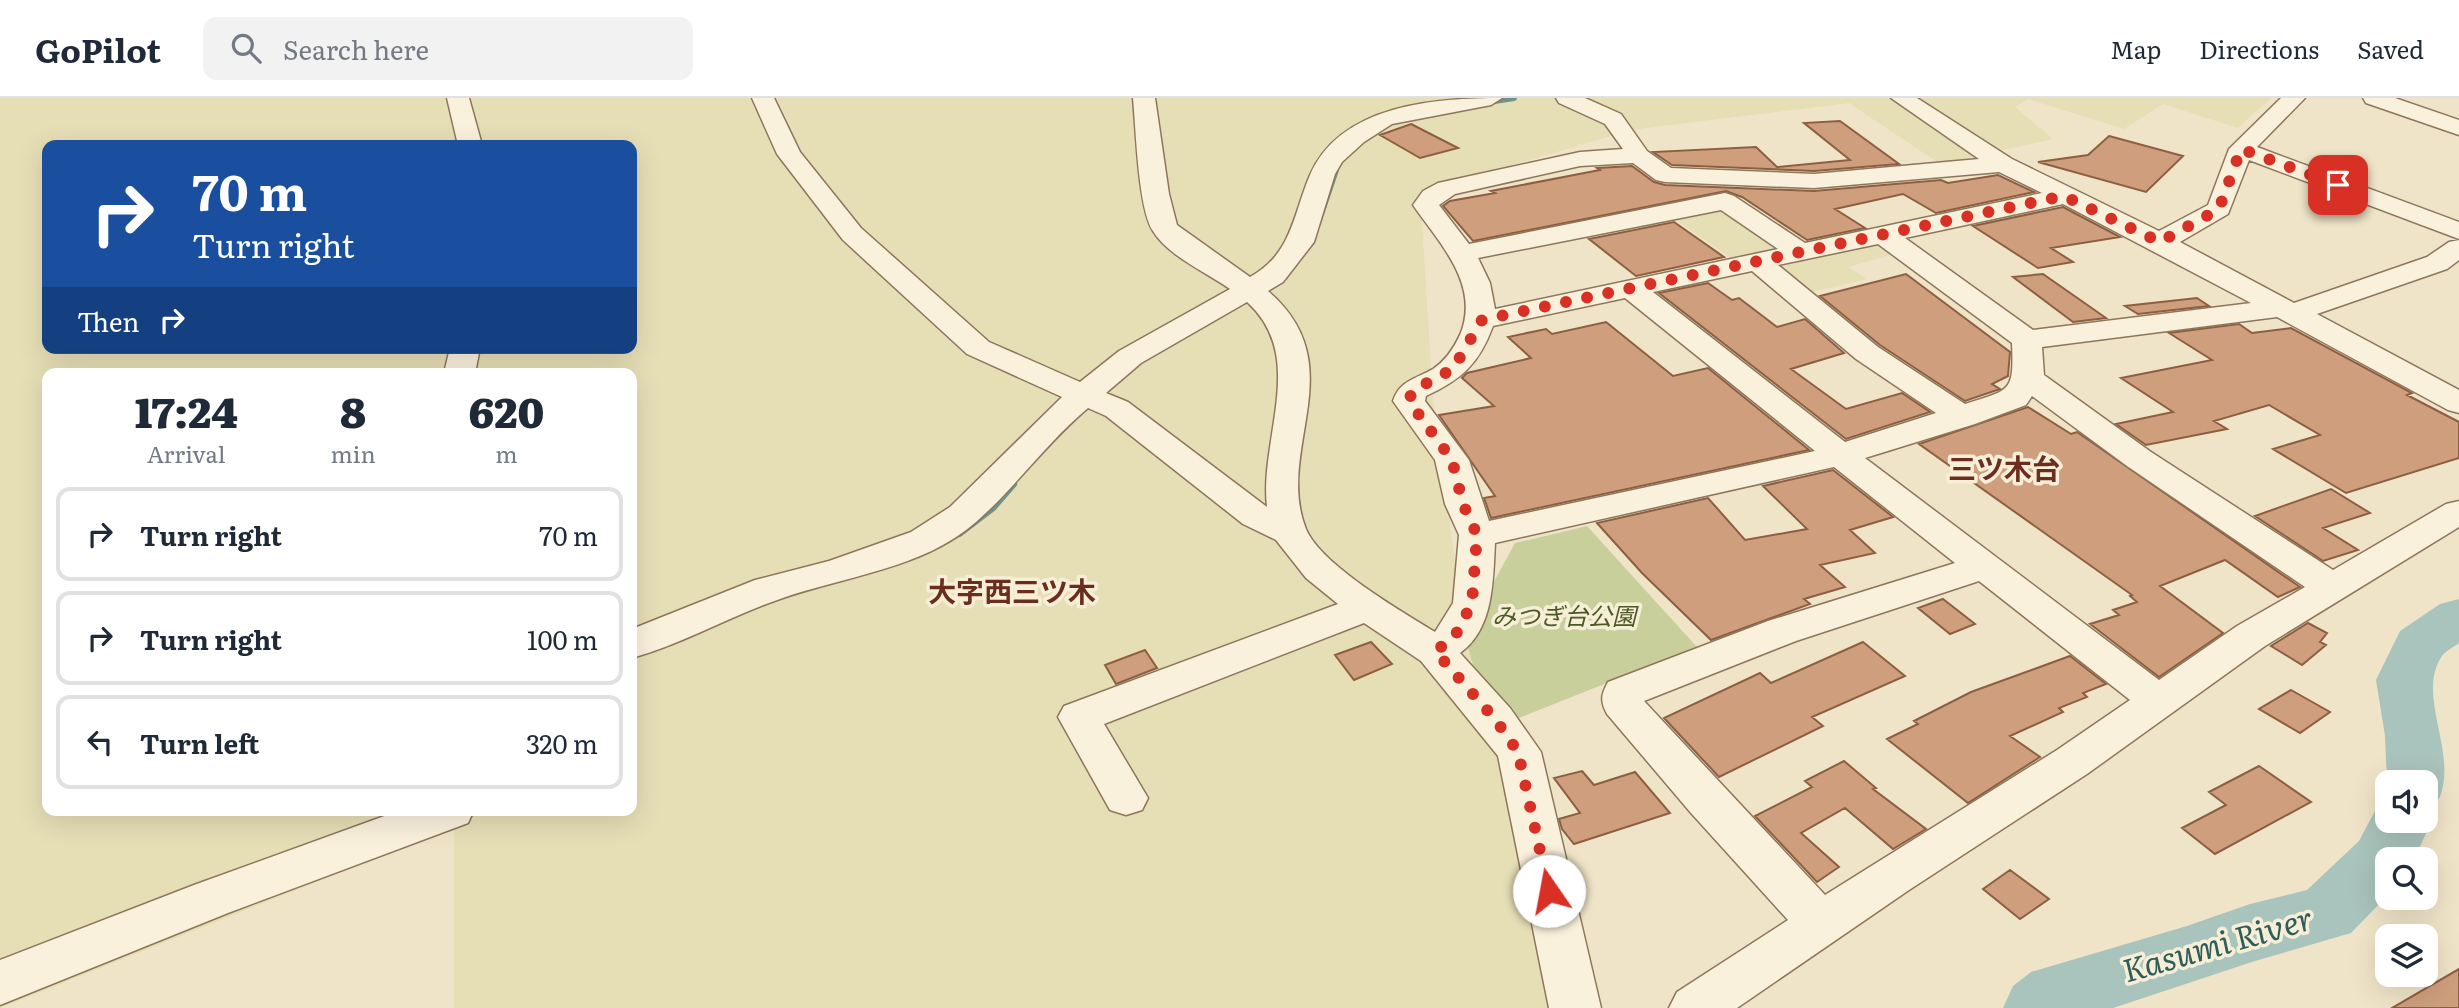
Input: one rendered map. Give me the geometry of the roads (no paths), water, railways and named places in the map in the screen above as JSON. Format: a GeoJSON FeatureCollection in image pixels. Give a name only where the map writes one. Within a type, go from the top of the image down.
{"type":"FeatureCollection","features":[{"type":"Feature","properties":{"kind":"street"},"geometry":{"type":"LineString","coordinates":[[458,98],[469,140]]}},
{"type":"Feature","properties":{"kind":"street"},"geometry":{"type":"LineString","coordinates":[[763,98],[789,154],[852,234],[978,348],[999,360],[1085,393],[1117,409],[1256,516],[1289,532],[1319,569],[1366,606],[1435,651],[1495,719],[1518,752],[1574,1008]]}},
{"type":"Feature","properties":{"kind":"street"},"geometry":{"type":"LineString","coordinates":[[1144,98],[1156,194],[1164,228],[1268,306],[1281,323],[1293,354],[1290,430],[1283,490],[1289,532]]}},
{"type":"Feature","properties":{"kind":"street"},"geometry":{"type":"LineString","coordinates":[[637,642],[768,589],[840,570],[924,540],[963,515],[1085,393],[1129,357],[1273,276],[1301,242],[1323,174],[1332,158],[1356,137],[1385,118],[1491,98]]}},
{"type":"Feature","properties":{"kind":"street"},"geometry":{"type":"LineString","coordinates":[[1567,98],[1613,120],[1623,129],[1637,155],[1665,175],[1814,181],[2003,164]]}},
{"type":"Feature","properties":{"kind":"street"},"geometry":{"type":"LineString","coordinates":[[1902,98],[2003,164],[2160,242],[2459,403]]}},
{"type":"Feature","properties":{"kind":"street"},"geometry":{"type":"LineString","coordinates":[[2160,242],[2219,209],[2241,149],[2294,98]]}},
{"type":"Feature","properties":{"kind":"street"},"geometry":{"type":"LineString","coordinates":[[2374,98],[2459,128]]}},
{"type":"Feature","properties":{"kind":"street"},"geometry":{"type":"LineString","coordinates":[[2241,149],[2459,230]]}},
{"type":"Feature","properties":{"kind":"street"},"geometry":{"type":"LineString","coordinates":[[1435,651],[1454,638],[1472,603],[1477,535],[1463,504],[1452,460],[1409,401],[1412,391],[1453,369],[1482,320],[1482,295],[1463,253],[1426,205],[1432,196],[1447,188],[1553,164],[1637,155]]}},
{"type":"Feature","properties":{"kind":"street"},"geometry":{"type":"LineString","coordinates":[[1685,175],[1802,253]]}},
{"type":"Feature","properties":{"kind":"street"},"geometry":{"type":"LineString","coordinates":[[1482,320],[1633,290],[2064,196]]}},
{"type":"Feature","properties":{"kind":"street"},"geometry":{"type":"LineString","coordinates":[[1463,253],[1725,201]]}},
{"type":"Feature","properties":{"kind":"street"},"geometry":{"type":"LineString","coordinates":[[1884,235],[2027,340],[2284,311],[2437,262],[2459,248]]}},
{"type":"Feature","properties":{"kind":"street"},"geometry":{"type":"LineString","coordinates":[[1759,263],[1867,353],[1964,417]]}},
{"type":"Feature","properties":{"kind":"street"},"geometry":{"type":"LineString","coordinates":[[1633,290],[1840,455],[2159,701]]}},
{"type":"Feature","properties":{"kind":"street"},"geometry":{"type":"LineString","coordinates":[[1477,535],[1748,478],[1840,455],[1964,417],[2015,398],[2029,379],[2027,340]]}},
{"type":"Feature","properties":{"kind":"street"},"geometry":{"type":"LineString","coordinates":[[2029,379],[2139,459],[2332,587]]}},
{"type":"Feature","properties":{"kind":"street"},"geometry":{"type":"LineString","coordinates":[[1695,1008],[1821,923],[2072,762],[2251,636],[2459,512]]}},
{"type":"Feature","properties":{"kind":"street"},"geometry":{"type":"LineString","coordinates":[[1821,923],[1707,801],[1622,703],[1623,693],[1783,631],[1985,566]]}},
{"type":"Feature","properties":{"kind":"street"},"geometry":{"type":"LineString","coordinates":[[1125,798],[1079,717],[1263,645],[1336,621],[1366,606]]}},
{"type":"Feature","properties":{"kind":"street"},"geometry":{"type":"LineString","coordinates":[[0,983],[211,899],[436,816]]}},
{"type":"Feature","properties":{"kind":"waterway"},"geometry":{"type":"LineString","coordinates":[[1488,102],[1514,98]]}},
{"type":"Feature","properties":{"kind":"waterway"},"geometry":{"type":"LineString","coordinates":[[1319,220],[1336,170]]}},
{"type":"Feature","properties":{"kind":"waterway"},"geometry":{"type":"LineString","coordinates":[[959,533],[993,507],[1013,484]]}},
{"type":"Feature","properties":{"kind":"waterway","name":"Kasumi River"},"geometry":{"type":"LineString","coordinates":[[2416,770],[2414,736],[2404,680],[2419,644],[2459,617]]}},
{"type":"Feature","properties":{"kind":"waterway","name":"Kasumi River"},"geometry":{"type":"LineString","coordinates":[[2038,1008],[2056,994],[2187,956],[2250,933],[2327,913],[2382,859],[2395,833]]}},
{"type":"Feature","properties":{"kind":"district","name":"三ツ木台"},"geometry":{"type":"Point","coordinates":[2004,469]}},
{"type":"Feature","properties":{"kind":"district","name":"大字西三ツ木"},"geometry":{"type":"Point","coordinates":[1012,592]}},
{"type":"Feature","properties":{"kind":"park label","name":"みつぎ台公園"},"geometry":{"type":"Point","coordinates":[1564,617]}}]}
